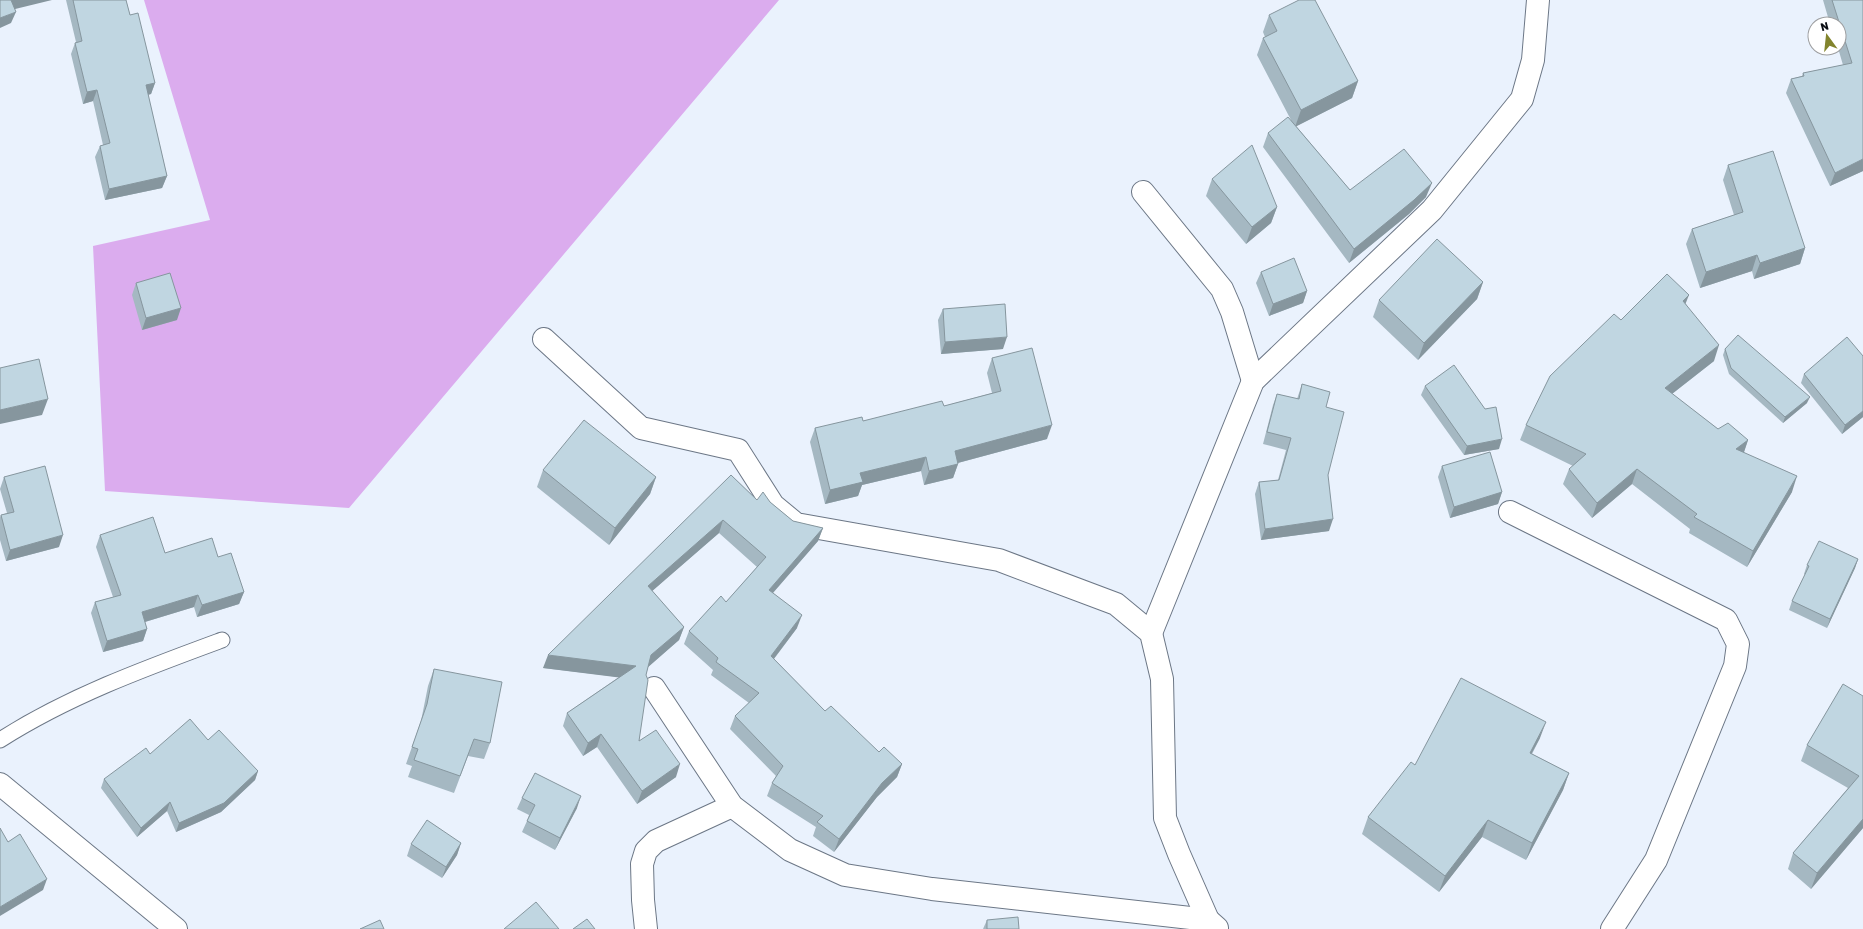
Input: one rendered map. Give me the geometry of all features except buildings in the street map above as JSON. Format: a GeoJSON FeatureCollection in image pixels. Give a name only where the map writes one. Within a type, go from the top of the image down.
{"type":"FeatureCollection","features":[{"type":"Feature","properties":{"kind":"street"},"geometry":{"type":"LineString","coordinates":[[1213,924],[1179,854],[1165,818],[1162,679],[1151,633],[1254,381],[1432,210],[1522,99],[1534,60],[1538,0]]}},
{"type":"Feature","properties":{"kind":"street"},"geometry":{"type":"LineString","coordinates":[[1143,192],[1222,289],[1232,312],[1254,381]]}},
{"type":"Feature","properties":{"kind":"street"},"geometry":{"type":"LineString","coordinates":[[544,339],[641,428],[738,450],[773,504],[796,524],[999,560],[1116,604],[1151,633]]}},
{"type":"Feature","properties":{"kind":"street"},"geometry":{"type":"LineString","coordinates":[[1510,512],[1726,620],[1738,644],[1735,666],[1656,860],[1612,929]]}},
{"type":"Feature","properties":{"kind":"street"},"geometry":{"type":"LineString","coordinates":[[654,688],[732,806],[790,850],[845,875],[932,889],[1213,924]]}},
{"type":"Feature","properties":{"kind":"street"},"geometry":{"type":"LineString","coordinates":[[0,784],[176,929]]}},
{"type":"Feature","properties":{"kind":"street"},"geometry":{"type":"LineString","coordinates":[[646,929],[643,900],[642,864],[646,851],[656,841],[732,806]]}},
{"type":"Feature","properties":{"kind":"lane"},"geometry":{"type":"LineString","coordinates":[[0,740],[17,729],[87,693],[143,669],[222,640]]}},
{"type":"Feature","properties":{"kind":"shaded area"},"geometry":{"type":"Polygon","coordinates":[[[144,0],[779,0],[349,508],[105,491],[93,246],[210,220],[144,0]]]}}]}
